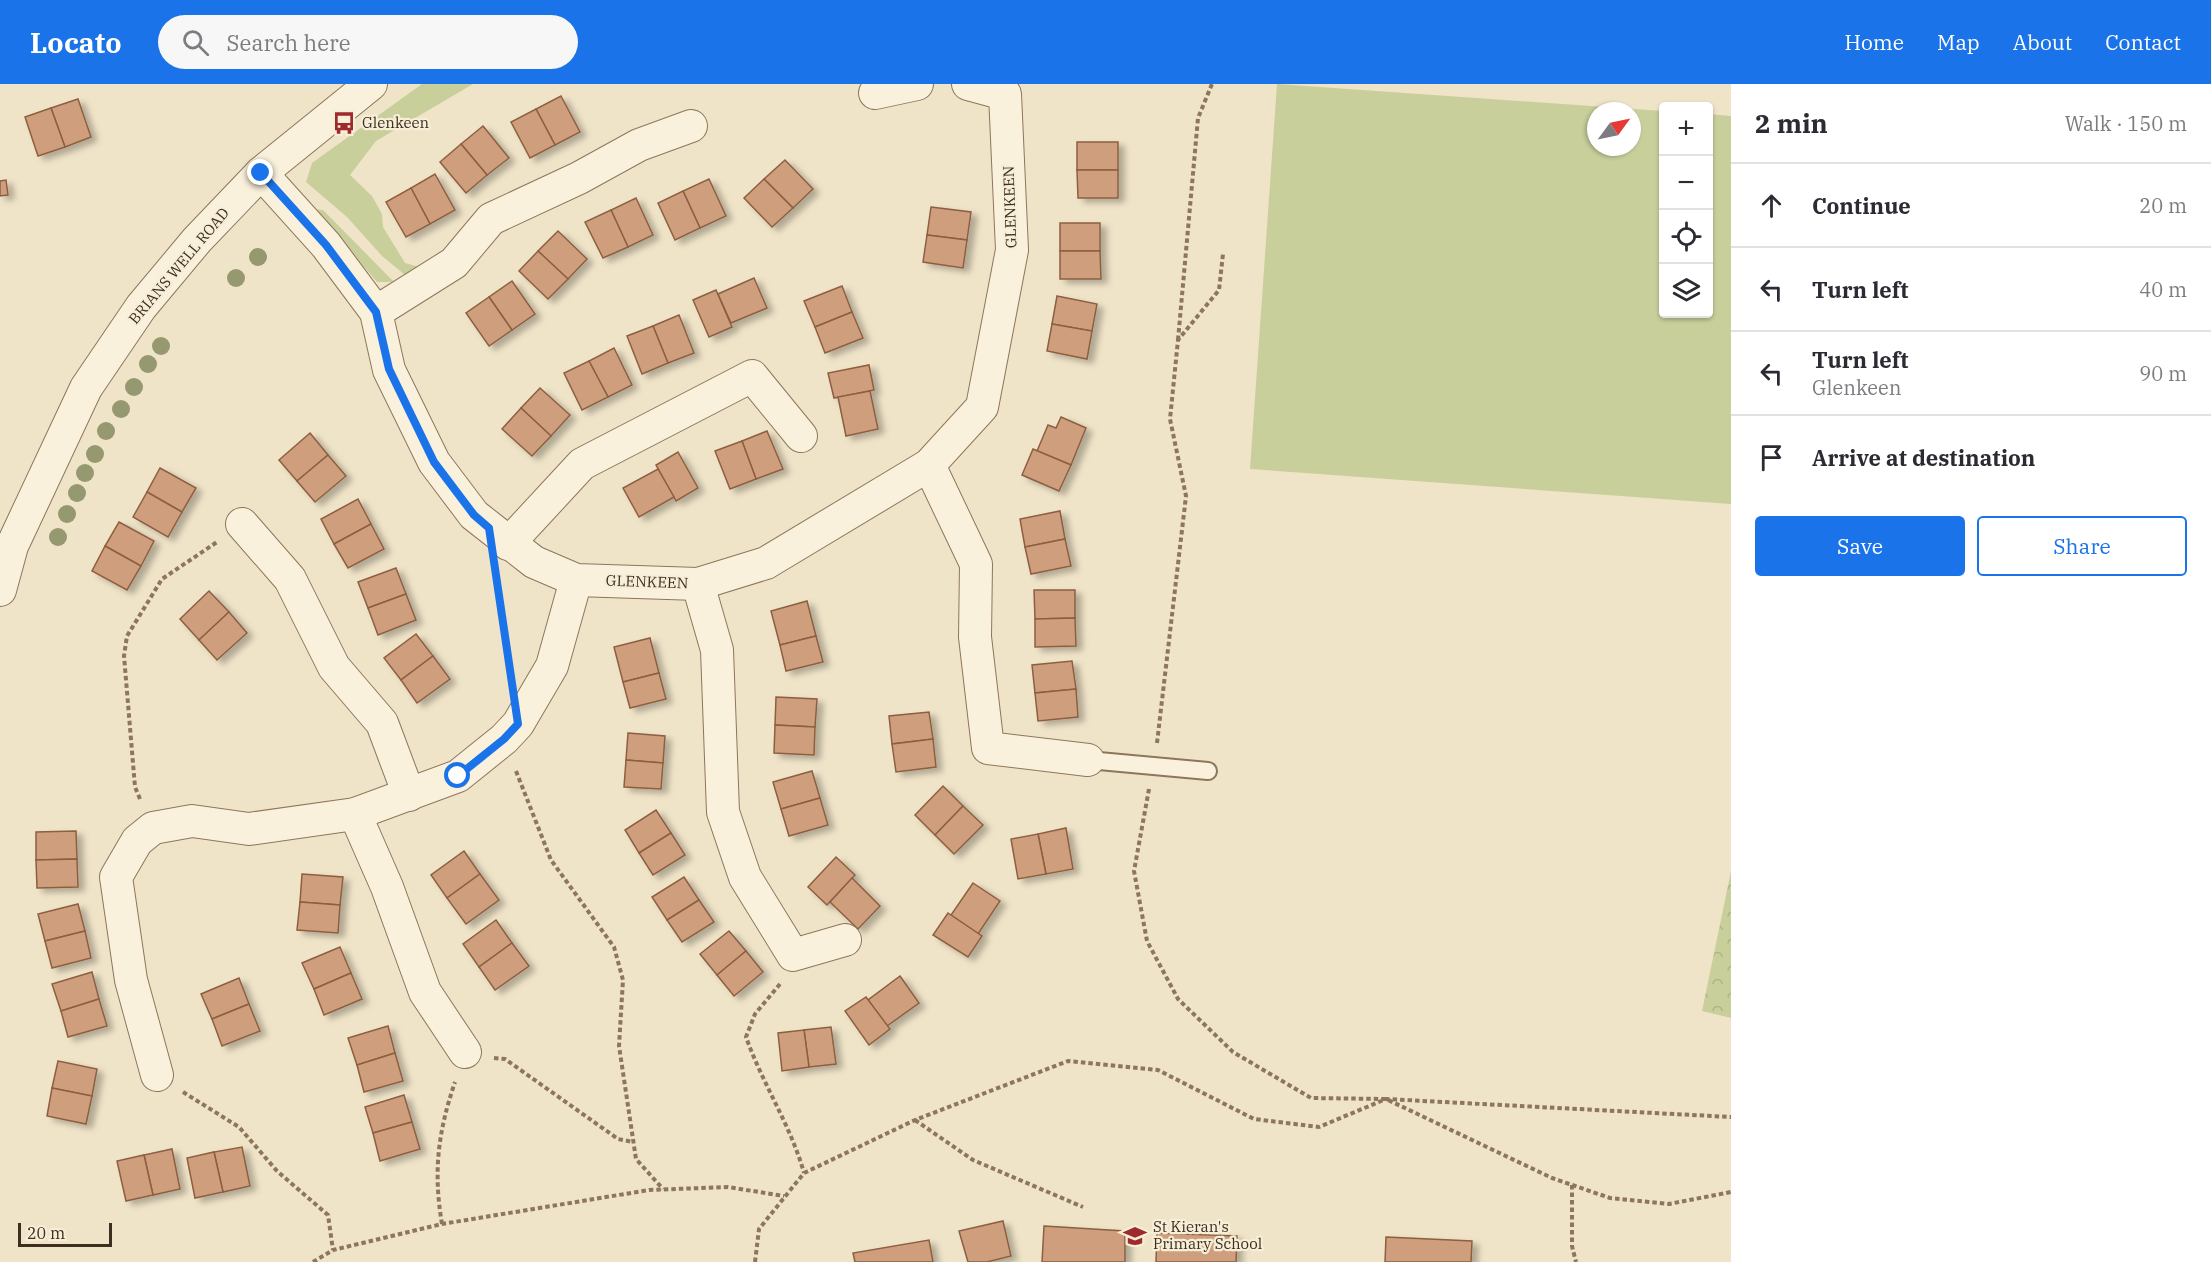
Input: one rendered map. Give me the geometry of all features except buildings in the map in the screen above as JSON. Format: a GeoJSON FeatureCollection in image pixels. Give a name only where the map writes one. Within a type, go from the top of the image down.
{"type":"FeatureCollection","features":[{"type":"Feature","properties":{"kind":"street","name":"BRIANS WELL ROAD"},"geometry":{"type":"LineString","coordinates":[[0,591],[12,546],[86,388],[141,307],[197,240],[261,173],[371,84]]}},
{"type":"Feature","properties":{"kind":"street"},"geometry":{"type":"LineString","coordinates":[[875,93],[917,84]]}},
{"type":"Feature","properties":{"kind":"street","name":"GLENKEEN"},"geometry":{"type":"LineString","coordinates":[[261,173],[326,245],[376,312],[389,369],[434,462],[474,515],[534,562],[576,580],[698,584],[766,563],[929,465],[982,407],[1012,250],[1005,94],[968,84]]}},
{"type":"Feature","properties":{"kind":"street"},"geometry":{"type":"LineString","coordinates":[[376,312],[454,263],[491,219],[579,178],[639,145],[691,126]]}},
{"type":"Feature","properties":{"kind":"street"},"geometry":{"type":"LineString","coordinates":[[499,536],[582,464],[752,376],[801,436]]}},
{"type":"Feature","properties":{"kind":"street"},"geometry":{"type":"LineString","coordinates":[[929,465],[976,564],[975,636],[988,748],[1088,760]]}},
{"type":"Feature","properties":{"kind":"street"},"geometry":{"type":"LineString","coordinates":[[242,524],[290,579],[334,668],[382,723],[409,795]]}},
{"type":"Feature","properties":{"kind":"street"},"geometry":{"type":"LineString","coordinates":[[157,1075],[131,980],[116,877],[137,841],[153,828],[192,821],[249,829],[355,813],[458,776],[511,731],[552,666],[576,580]]}},
{"type":"Feature","properties":{"kind":"street"},"geometry":{"type":"LineString","coordinates":[[698,584],[717,650],[723,812],[745,877],[793,956],[845,940]]}},
{"type":"Feature","properties":{"kind":"street"},"geometry":{"type":"LineString","coordinates":[[355,813],[387,887],[425,992],[465,1052]]}},
{"type":"Feature","properties":{"kind":"lane"},"geometry":{"type":"LineString","coordinates":[[1088,760],[1208,771]]}},
{"type":"Feature","properties":{"kind":"path"},"geometry":{"type":"LineString","coordinates":[[1212,84],[1197,118],[1170,419],[1186,496],[1154,766],[1134,871],[1147,941],[1178,999],[1233,1052],[1311,1098],[1386,1099],[1731,1117]]}},
{"type":"Feature","properties":{"kind":"path"},"geometry":{"type":"LineString","coordinates":[[1178,340],[1219,290],[1223,254]]}},
{"type":"Feature","properties":{"kind":"path"},"geometry":{"type":"LineString","coordinates":[[153,828],[135,787],[124,656],[127,636],[162,579],[242,524]]}},
{"type":"Feature","properties":{"kind":"path"},"geometry":{"type":"LineString","coordinates":[[499,536],[511,731],[551,860],[614,947],[623,980],[619,1046],[636,1159],[663,1189]]}},
{"type":"Feature","properties":{"kind":"path"},"geometry":{"type":"LineString","coordinates":[[793,956],[778,989],[755,1014],[746,1037],[767,1090],[790,1133],[804,1173]]}},
{"type":"Feature","properties":{"kind":"path"},"geometry":{"type":"LineString","coordinates":[[442,1224],[436,1189],[437,1149],[450,1096],[465,1052],[505,1059],[618,1139],[633,1142]]}},
{"type":"Feature","properties":{"kind":"path"},"geometry":{"type":"LineString","coordinates":[[755,1262],[759,1229],[804,1173],[915,1120],[1068,1061],[1158,1070],[1254,1119],[1319,1127],[1386,1099],[1572,1185],[1610,1198],[1670,1204],[1731,1192]]}},
{"type":"Feature","properties":{"kind":"path"},"geometry":{"type":"LineString","coordinates":[[157,1075],[239,1127],[277,1171],[328,1215],[333,1250]]}},
{"type":"Feature","properties":{"kind":"path"},"geometry":{"type":"LineString","coordinates":[[915,1120],[973,1160],[1083,1207]]}},
{"type":"Feature","properties":{"kind":"path"},"geometry":{"type":"LineString","coordinates":[[1572,1185],[1572,1246],[1576,1262]]}},
{"type":"Feature","properties":{"kind":"path"},"geometry":{"type":"LineString","coordinates":[[313,1262],[333,1250],[442,1224],[663,1189],[728,1187],[784,1196]]}},
{"type":"Feature","properties":{"kind":"green space"},"geometry":{"type":"Polygon","coordinates":[[[422,84],[473,84],[376,141],[350,175],[372,196],[382,214],[383,227],[405,263],[420,267],[405,275],[382,256],[347,217],[306,182],[312,163],[422,84]]]}},
{"type":"Feature","properties":{"kind":"green space"},"geometry":{"type":"Polygon","coordinates":[[[1277,84],[1587,106],[1587,156],[1641,156],[1641,109],[1659,111],[1659,318],[1713,318],[1713,114],[1731,116],[1731,504],[1250,469],[1277,84]]]}},
{"type":"Feature","properties":{"kind":"green space"},"geometry":{"type":"Polygon","coordinates":[[[313,209],[323,210],[394,282],[377,282],[313,209]]]}},
{"type":"Feature","properties":{"kind":"green space"},"geometry":{"type":"Polygon","coordinates":[[[1731,871],[1731,1018],[1702,1011],[1731,871]]]}},
{"type":"Feature","properties":{"kind":"place","name":"Glenkeen"},"geometry":{"type":"Point","coordinates":[344,123]}},
{"type":"Feature","properties":{"kind":"place","name":"St Kieran's Primary School"},"geometry":{"type":"Point","coordinates":[1135,1236]}},
{"type":"Feature","properties":{"kind":"route"},"geometry":{"type":"LineString","coordinates":[[261,173],[326,245],[376,312],[389,369],[434,462],[474,515],[489,528],[518,724],[504,739],[458,776]]}}]}
